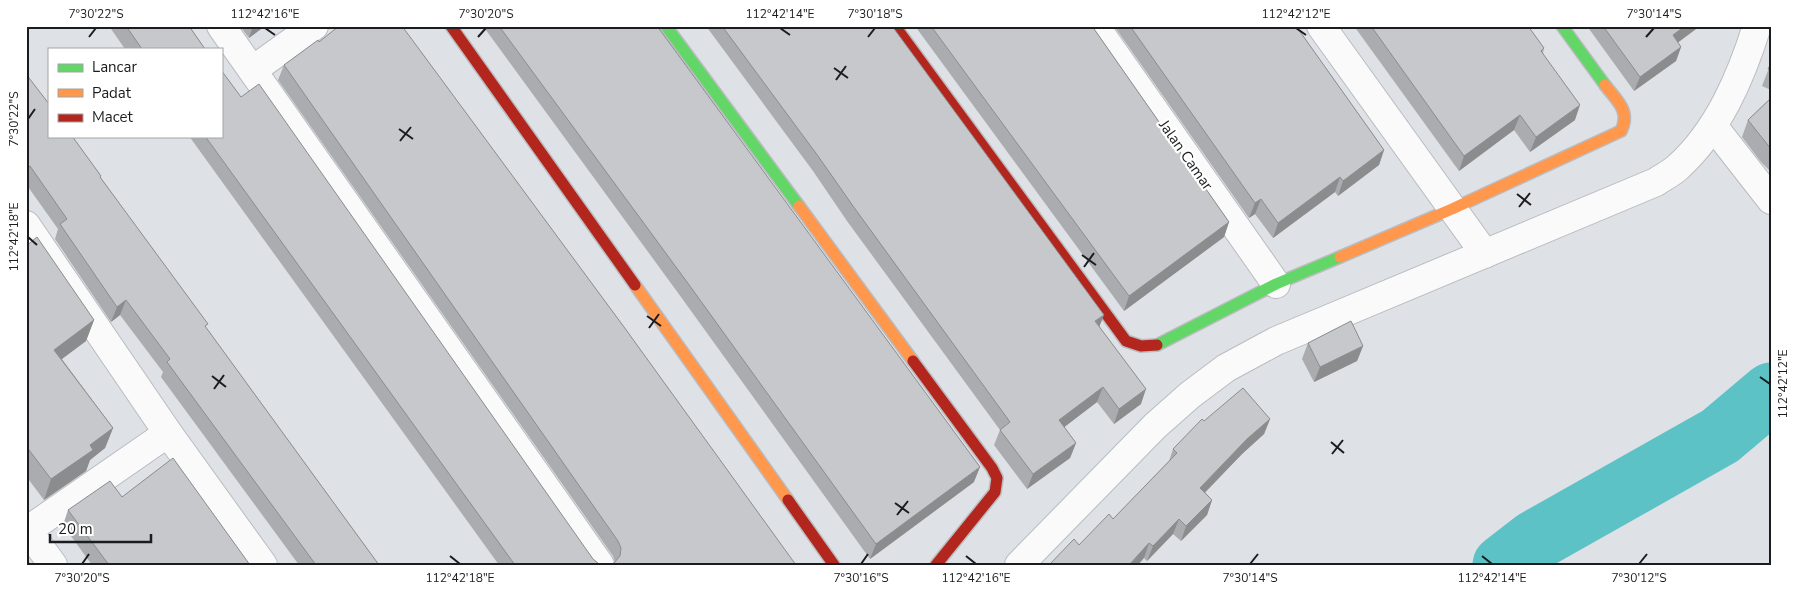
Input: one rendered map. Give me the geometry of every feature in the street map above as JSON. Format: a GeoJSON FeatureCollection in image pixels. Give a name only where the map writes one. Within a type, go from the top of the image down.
{"type":"FeatureCollection","features":[{"type":"Feature","properties":{"kind":"street"},"geometry":{"type":"LineString","coordinates":[[221,26],[600,565]]}},
{"type":"Feature","properties":{"kind":"street"},"geometry":{"type":"LineString","coordinates":[[253,70],[314,26]]}},
{"type":"Feature","properties":{"kind":"street"},"geometry":{"type":"LineString","coordinates":[[451,26],[834,565]]}},
{"type":"Feature","properties":{"kind":"street"},"geometry":{"type":"LineString","coordinates":[[666,26],[992,468],[997,478],[996,492],[936,565]]}},
{"type":"Feature","properties":{"kind":"street"},"geometry":{"type":"LineString","coordinates":[[895,26],[1126,341],[1132,345],[1148,347],[1157,345],[1276,284],[1452,209],[1616,135],[1623,128],[1625,112],[1562,26]]}},
{"type":"Feature","properties":{"kind":"street","name":"Jalan Camar"},"geometry":{"type":"LineString","coordinates":[[1095,26],[1276,284]]}},
{"type":"Feature","properties":{"kind":"street"},"geometry":{"type":"LineString","coordinates":[[1321,26],[1485,254]]}},
{"type":"Feature","properties":{"kind":"street"},"geometry":{"type":"LineString","coordinates":[[1019,565],[1155,426],[1190,395],[1226,368],[1276,341],[1656,182],[1676,168],[1690,156],[1714,127],[1736,81],[1757,26]]}},
{"type":"Feature","properties":{"kind":"street"},"geometry":{"type":"LineString","coordinates":[[1714,127],[1771,200]]}},
{"type":"Feature","properties":{"kind":"street"},"geometry":{"type":"LineString","coordinates":[[26,225],[168,433],[263,565]]}},
{"type":"Feature","properties":{"kind":"street"},"geometry":{"type":"LineString","coordinates":[[53,565],[27,529],[168,433]]}},
{"type":"Feature","properties":{"kind":"building"},"geometry":{"type":"Polygon","coordinates":[[[126,26],[189,26],[204,48],[141,48],[126,26]]]}},
{"type":"Feature","properties":{"kind":"building"},"geometry":{"type":"Polygon","coordinates":[[[339,26],[402,26],[624,327],[796,565],[608,565],[614,563],[620,556],[621,548],[618,541],[284,65],[339,26]]]}},
{"type":"Feature","properties":{"kind":"building"},"geometry":{"type":"Polygon","coordinates":[[[499,26],[657,26],[980,467],[876,544],[499,26]]]}},
{"type":"Feature","properties":{"kind":"building"},"geometry":{"type":"Polygon","coordinates":[[[722,26],[892,26],[1104,315],[1095,321],[1146,389],[1119,409],[1103,387],[1059,420],[1076,443],[1033,474],[1000,430],[1010,422],[722,26]]]}},
{"type":"Feature","properties":{"kind":"building"},"geometry":{"type":"Polygon","coordinates":[[[931,26],[1092,26],[1229,222],[1129,296],[931,26]]]}},
{"type":"Feature","properties":{"kind":"building"},"geometry":{"type":"Polygon","coordinates":[[[1130,26],[1296,26],[1384,150],[1343,181],[1340,177],[1278,223],[1261,199],[1255,203],[1130,26]]]}},
{"type":"Feature","properties":{"kind":"building"},"geometry":{"type":"Polygon","coordinates":[[[1371,26],[1528,26],[1544,48],[1541,51],[1580,105],[1536,137],[1520,115],[1464,156],[1371,26]]]}},
{"type":"Feature","properties":{"kind":"building"},"geometry":{"type":"Polygon","coordinates":[[[1603,26],[1685,26],[1673,35],[1681,47],[1640,77],[1603,26]]]}},
{"type":"Feature","properties":{"kind":"building"},"geometry":{"type":"Polygon","coordinates":[[[222,71],[241,97],[259,84],[593,559],[603,565],[515,565],[206,138],[222,138],[222,71]]]}},
{"type":"Feature","properties":{"kind":"building"},"geometry":{"type":"Polygon","coordinates":[[[26,74],[48,103],[48,138],[73,138],[208,324],[205,326],[379,565],[316,565],[167,362],[170,359],[126,300],[117,307],[60,224],[67,219],[30,166],[26,168],[26,74]]]}},
{"type":"Feature","properties":{"kind":"building"},"geometry":{"type":"Polygon","coordinates":[[[1771,98],[1771,149],[1748,120],[1771,98]]]}},
{"type":"Feature","properties":{"kind":"building"},"geometry":{"type":"Polygon","coordinates":[[[37,237],[94,320],[54,350],[113,428],[90,445],[93,450],[51,479],[26,446],[26,246],[37,237]]]}},
{"type":"Feature","properties":{"kind":"building"},"geometry":{"type":"Polygon","coordinates":[[[1351,321],[1363,346],[1320,367],[1308,343],[1351,321]]]}},
{"type":"Feature","properties":{"kind":"building"},"geometry":{"type":"Polygon","coordinates":[[[1243,388],[1270,419],[1247,439],[1200,488],[1212,500],[1186,526],[1179,519],[1153,546],[1149,543],[1129,565],[1049,565],[1074,539],[1079,545],[1109,514],[1113,519],[1177,453],[1173,449],[1202,419],[1204,421],[1243,388]]]}},
{"type":"Feature","properties":{"kind":"building"},"geometry":{"type":"Polygon","coordinates":[[[173,458],[250,565],[109,565],[68,510],[110,481],[122,497],[173,458]]]}},
{"type":"Feature","properties":{"kind":"waterway"},"geometry":{"type":"LineString","coordinates":[[1503,565],[1534,541],[1720,436],[1771,393]]}},
{"type":"Feature","properties":{"kind":"traffic: fast"},"geometry":{"type":"LineString","coordinates":[[666,26],[799,206]]}},
{"type":"Feature","properties":{"kind":"traffic: fast"},"geometry":{"type":"LineString","coordinates":[[1562,26],[1605,85]]}},
{"type":"Feature","properties":{"kind":"traffic: fast"},"geometry":{"type":"LineString","coordinates":[[1157,345],[1276,284],[1340,257]]}},
{"type":"Feature","properties":{"kind":"traffic: slow"},"geometry":{"type":"LineString","coordinates":[[1340,257],[1452,209],[1621,131],[1624,124],[1621,106],[1605,85]]}},
{"type":"Feature","properties":{"kind":"traffic: slow"},"geometry":{"type":"LineString","coordinates":[[799,206],[913,361]]}},
{"type":"Feature","properties":{"kind":"traffic: slow"},"geometry":{"type":"LineString","coordinates":[[635,285],[788,500]]}},
{"type":"Feature","properties":{"kind":"traffic: jam"},"geometry":{"type":"LineString","coordinates":[[451,26],[635,285]]}},
{"type":"Feature","properties":{"kind":"traffic: jam"},"geometry":{"type":"LineString","coordinates":[[895,26],[1126,341],[1141,346],[1157,345]]}},
{"type":"Feature","properties":{"kind":"traffic: jam"},"geometry":{"type":"LineString","coordinates":[[913,361],[992,468],[997,478],[995,492],[936,565]]}},
{"type":"Feature","properties":{"kind":"traffic: jam"},"geometry":{"type":"LineString","coordinates":[[788,500],[834,565]]}}]}
